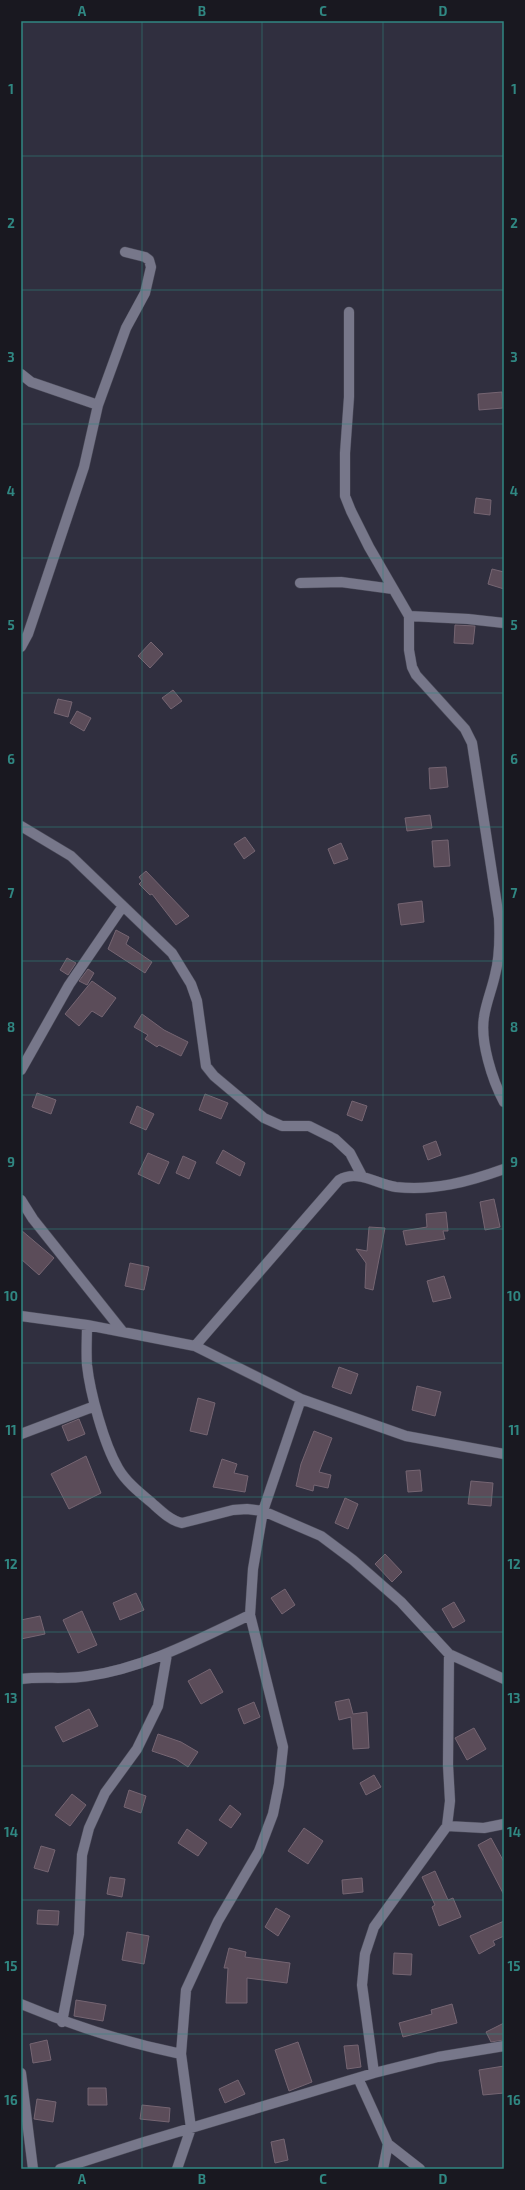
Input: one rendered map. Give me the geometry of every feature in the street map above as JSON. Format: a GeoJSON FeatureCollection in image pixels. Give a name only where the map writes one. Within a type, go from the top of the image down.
{"type":"FeatureCollection","features":[{"type":"Feature","properties":{"kind":"street"},"geometry":{"type":"LineString","coordinates":[[21,647],[28,634],[72,508],[84,467],[98,405],[126,328],[145,293],[151,267],[149,260],[145,257],[125,252]]}},
{"type":"Feature","properties":{"kind":"street"},"geometry":{"type":"LineString","coordinates":[[349,312],[349,396],[345,452],[345,496],[350,511],[409,616],[409,650],[414,671],[421,682],[465,729],[472,743],[502,918],[501,946],[495,976],[484,1016],[483,1033],[485,1050],[504,1102]]}},
{"type":"Feature","properties":{"kind":"street"},"geometry":{"type":"LineString","coordinates":[[21,374],[31,382],[98,405]]}},
{"type":"Feature","properties":{"kind":"street"},"geometry":{"type":"LineString","coordinates":[[300,583],[341,582],[393,589]]}},
{"type":"Feature","properties":{"kind":"street"},"geometry":{"type":"LineString","coordinates":[[409,616],[468,619],[504,623]]}},
{"type":"Feature","properties":{"kind":"street"},"geometry":{"type":"LineString","coordinates":[[21,826],[71,856],[172,953],[191,984],[197,1001],[206,1066],[214,1076],[264,1118],[282,1126],[309,1126],[335,1139],[350,1153],[362,1176]]}},
{"type":"Feature","properties":{"kind":"street"},"geometry":{"type":"LineString","coordinates":[[21,1068],[69,985],[123,906]]}},
{"type":"Feature","properties":{"kind":"street"},"geometry":{"type":"LineString","coordinates":[[195,1346],[339,1180],[345,1176],[362,1176],[394,1187],[435,1188],[476,1179],[504,1169]]}},
{"type":"Feature","properties":{"kind":"street"},"geometry":{"type":"LineString","coordinates":[[21,1200],[33,1219],[123,1332]]}},
{"type":"Feature","properties":{"kind":"street"},"geometry":{"type":"LineString","coordinates":[[21,1316],[87,1325],[195,1346],[301,1400],[406,1436],[504,1454]]}},
{"type":"Feature","properties":{"kind":"street"},"geometry":{"type":"LineString","coordinates":[[87,1325],[87,1366],[95,1406],[118,1468],[127,1480],[175,1522],[190,1522],[233,1510],[263,1511],[321,1536],[353,1560],[401,1602],[448,1654],[504,1679]]}},
{"type":"Feature","properties":{"kind":"street"},"geometry":{"type":"LineString","coordinates":[[177,2169],[191,2128],[181,2054],[186,1990],[218,1921],[259,1851],[273,1814],[279,1784],[282,1747],[250,1615],[253,1569],[263,1511],[301,1400]]}},
{"type":"Feature","properties":{"kind":"street"},"geometry":{"type":"LineString","coordinates":[[21,1434],[95,1406]]}},
{"type":"Feature","properties":{"kind":"street"},"geometry":{"type":"LineString","coordinates":[[21,1679],[87,1677],[167,1654],[250,1615]]}},
{"type":"Feature","properties":{"kind":"street"},"geometry":{"type":"LineString","coordinates":[[62,2022],[79,1934],[82,1855],[89,1828],[105,1793],[137,1749],[158,1706],[167,1654]]}},
{"type":"Feature","properties":{"kind":"street"},"geometry":{"type":"LineString","coordinates":[[374,2073],[362,1985],[365,1954],[374,1927],[447,1826],[450,1801],[448,1765],[448,1654]]}},
{"type":"Feature","properties":{"kind":"street"},"geometry":{"type":"LineString","coordinates":[[447,1826],[484,1828],[504,1824]]}},
{"type":"Feature","properties":{"kind":"street"},"geometry":{"type":"LineString","coordinates":[[21,2004],[62,2022],[125,2042],[181,2054]]}},
{"type":"Feature","properties":{"kind":"street"},"geometry":{"type":"LineString","coordinates":[[60,2169],[374,2073],[438,2057],[504,2046]]}},
{"type":"Feature","properties":{"kind":"street"},"geometry":{"type":"LineString","coordinates":[[21,2073],[33,2169]]}},
{"type":"Feature","properties":{"kind":"street"},"geometry":{"type":"LineString","coordinates":[[358,2078],[388,2144],[420,2169]]}},
{"type":"Feature","properties":{"kind":"street"},"geometry":{"type":"LineString","coordinates":[[383,2169],[388,2144]]}},
{"type":"Feature","properties":{"kind":"building"},"geometry":{"type":"Polygon","coordinates":[[[502,392],[503,408],[479,410],[478,394],[502,392]]]}},
{"type":"Feature","properties":{"kind":"building"},"geometry":{"type":"Polygon","coordinates":[[[476,498],[491,500],[490,515],[474,513],[476,498]]]}},
{"type":"Feature","properties":{"kind":"building"},"geometry":{"type":"Polygon","coordinates":[[[492,569],[504,572],[504,589],[488,584],[492,569]]]}},
{"type":"Feature","properties":{"kind":"building"},"geometry":{"type":"Polygon","coordinates":[[[455,625],[475,626],[473,644],[454,643],[455,625]]]}},
{"type":"Feature","properties":{"kind":"building"},"geometry":{"type":"Polygon","coordinates":[[[151,642],[163,654],[150,668],[138,656],[151,642]]]}},
{"type":"Feature","properties":{"kind":"building"},"geometry":{"type":"Polygon","coordinates":[[[173,690],[182,701],[171,709],[162,698],[173,690]]]}},
{"type":"Feature","properties":{"kind":"building"},"geometry":{"type":"Polygon","coordinates":[[[58,699],[72,702],[68,717],[54,713],[58,699]]]}},
{"type":"Feature","properties":{"kind":"building"},"geometry":{"type":"Polygon","coordinates":[[[77,711],[91,718],[84,731],[70,723],[77,711]]]}},
{"type":"Feature","properties":{"kind":"building"},"geometry":{"type":"Polygon","coordinates":[[[446,767],[448,787],[430,789],[429,768],[446,767]]]}},
{"type":"Feature","properties":{"kind":"building"},"geometry":{"type":"Polygon","coordinates":[[[430,815],[432,828],[407,831],[405,818],[430,815]]]}},
{"type":"Feature","properties":{"kind":"building"},"geometry":{"type":"Polygon","coordinates":[[[245,837],[255,851],[244,859],[234,844],[245,837]]]}},
{"type":"Feature","properties":{"kind":"building"},"geometry":{"type":"Polygon","coordinates":[[[448,840],[450,866],[434,867],[432,841],[448,840]]]}},
{"type":"Feature","properties":{"kind":"building"},"geometry":{"type":"Polygon","coordinates":[[[341,843],[348,859],[334,864],[328,849],[341,843]]]}},
{"type":"Feature","properties":{"kind":"building"},"geometry":{"type":"Polygon","coordinates":[[[146,871],[189,916],[176,925],[152,894],[150,895],[139,884],[142,881],[139,877],[146,871]]]}},
{"type":"Feature","properties":{"kind":"building"},"geometry":{"type":"Polygon","coordinates":[[[422,901],[424,922],[401,925],[398,904],[422,901]]]}},
{"type":"Feature","properties":{"kind":"building"},"geometry":{"type":"Polygon","coordinates":[[[116,930],[129,937],[126,944],[152,962],[145,973],[108,949],[116,930]]]}},
{"type":"Feature","properties":{"kind":"building"},"geometry":{"type":"Polygon","coordinates":[[[67,958],[76,963],[68,975],[60,970],[67,958]]]}},
{"type":"Feature","properties":{"kind":"building"},"geometry":{"type":"Polygon","coordinates":[[[88,969],[94,973],[87,985],[79,981],[88,969]]]}},
{"type":"Feature","properties":{"kind":"building"},"geometry":{"type":"Polygon","coordinates":[[[92,981],[116,998],[102,1017],[92,1011],[79,1026],[65,1014],[92,981]]]}},
{"type":"Feature","properties":{"kind":"building"},"geometry":{"type":"Polygon","coordinates":[[[142,1014],[164,1030],[188,1042],[181,1056],[159,1045],[157,1047],[145,1039],[148,1035],[134,1027],[142,1014]]]}},
{"type":"Feature","properties":{"kind":"building"},"geometry":{"type":"Polygon","coordinates":[[[37,1093],[56,1100],[51,1114],[32,1107],[37,1093]]]}},
{"type":"Feature","properties":{"kind":"building"},"geometry":{"type":"Polygon","coordinates":[[[205,1094],[228,1103],[221,1119],[199,1110],[205,1094]]]}},
{"type":"Feature","properties":{"kind":"building"},"geometry":{"type":"Polygon","coordinates":[[[352,1101],[367,1106],[362,1121],[347,1115],[352,1101]]]}},
{"type":"Feature","properties":{"kind":"building"},"geometry":{"type":"Polygon","coordinates":[[[137,1106],[154,1114],[146,1130],[130,1123],[137,1106]]]}},
{"type":"Feature","properties":{"kind":"building"},"geometry":{"type":"Polygon","coordinates":[[[436,1141],[441,1155],[428,1160],[423,1146],[436,1141]]]}},
{"type":"Feature","properties":{"kind":"building"},"geometry":{"type":"Polygon","coordinates":[[[223,1150],[245,1163],[240,1176],[216,1163],[223,1150]]]}},
{"type":"Feature","properties":{"kind":"building"},"geometry":{"type":"Polygon","coordinates":[[[148,1153],[169,1162],[159,1184],[138,1174],[148,1153]]]}},
{"type":"Feature","properties":{"kind":"building"},"geometry":{"type":"Polygon","coordinates":[[[183,1156],[196,1162],[189,1179],[176,1173],[183,1156]]]}},
{"type":"Feature","properties":{"kind":"building"},"geometry":{"type":"Polygon","coordinates":[[[494,1199],[500,1227],[485,1230],[480,1202],[494,1199]]]}},
{"type":"Feature","properties":{"kind":"building"},"geometry":{"type":"Polygon","coordinates":[[[446,1212],[448,1231],[443,1231],[445,1239],[406,1245],[403,1231],[427,1227],[426,1214],[446,1212]]]}},
{"type":"Feature","properties":{"kind":"building"},"geometry":{"type":"Polygon","coordinates":[[[369,1227],[385,1228],[373,1290],[365,1288],[366,1263],[356,1249],[367,1251],[369,1227]]]}},
{"type":"Feature","properties":{"kind":"building"},"geometry":{"type":"Polygon","coordinates":[[[21,1230],[54,1258],[39,1275],[21,1259],[21,1230]]]}},
{"type":"Feature","properties":{"kind":"building"},"geometry":{"type":"Polygon","coordinates":[[[130,1263],[149,1267],[144,1290],[125,1286],[130,1263]]]}},
{"type":"Feature","properties":{"kind":"building"},"geometry":{"type":"Polygon","coordinates":[[[444,1276],[451,1298],[433,1302],[427,1281],[444,1276]]]}},
{"type":"Feature","properties":{"kind":"building"},"geometry":{"type":"Polygon","coordinates":[[[339,1367],[358,1374],[351,1394],[332,1387],[339,1367]]]}},
{"type":"Feature","properties":{"kind":"building"},"geometry":{"type":"Polygon","coordinates":[[[417,1386],[441,1392],[435,1416],[412,1410],[417,1386]]]}},
{"type":"Feature","properties":{"kind":"building"},"geometry":{"type":"Polygon","coordinates":[[[198,1398],[215,1403],[207,1435],[190,1431],[198,1398]]]}},
{"type":"Feature","properties":{"kind":"building"},"geometry":{"type":"Polygon","coordinates":[[[79,1419],[85,1434],[68,1441],[62,1426],[79,1419]]]}},
{"type":"Feature","properties":{"kind":"building"},"geometry":{"type":"Polygon","coordinates":[[[314,1431],[332,1438],[319,1472],[331,1475],[328,1488],[314,1485],[313,1491],[296,1486],[301,1464],[314,1431]]]}},
{"type":"Feature","properties":{"kind":"building"},"geometry":{"type":"Polygon","coordinates":[[[86,1456],[101,1493],[69,1509],[51,1474],[86,1456]]]}},
{"type":"Feature","properties":{"kind":"building"},"geometry":{"type":"Polygon","coordinates":[[[222,1459],[237,1464],[234,1473],[248,1476],[245,1492],[213,1487],[222,1459]]]}},
{"type":"Feature","properties":{"kind":"building"},"geometry":{"type":"Polygon","coordinates":[[[420,1470],[422,1491],[408,1492],[406,1471],[420,1470]]]}},
{"type":"Feature","properties":{"kind":"building"},"geometry":{"type":"Polygon","coordinates":[[[471,1481],[493,1483],[491,1506],[468,1504],[471,1481]]]}},
{"type":"Feature","properties":{"kind":"building"},"geometry":{"type":"Polygon","coordinates":[[[345,1498],[358,1504],[348,1529],[335,1523],[345,1498]]]}},
{"type":"Feature","properties":{"kind":"building"},"geometry":{"type":"Polygon","coordinates":[[[385,1554],[402,1572],[392,1582],[375,1564],[385,1554]]]}},
{"type":"Feature","properties":{"kind":"building"},"geometry":{"type":"Polygon","coordinates":[[[285,1589],[295,1605],[282,1614],[271,1598],[285,1589]]]}},
{"type":"Feature","properties":{"kind":"building"},"geometry":{"type":"Polygon","coordinates":[[[136,1593],[144,1610],[120,1620],[113,1603],[136,1593]]]}},
{"type":"Feature","properties":{"kind":"building"},"geometry":{"type":"Polygon","coordinates":[[[454,1602],[465,1621],[453,1628],[442,1609],[454,1602]]]}},
{"type":"Feature","properties":{"kind":"building"},"geometry":{"type":"Polygon","coordinates":[[[82,1611],[97,1645],[78,1653],[63,1620],[82,1611]]]}},
{"type":"Feature","properties":{"kind":"building"},"geometry":{"type":"Polygon","coordinates":[[[40,1616],[45,1634],[21,1639],[21,1620],[40,1616]]]}},
{"type":"Feature","properties":{"kind":"building"},"geometry":{"type":"Polygon","coordinates":[[[210,1669],[223,1692],[201,1704],[188,1681],[210,1669]]]}},
{"type":"Feature","properties":{"kind":"building"},"geometry":{"type":"Polygon","coordinates":[[[349,1699],[353,1714],[367,1712],[369,1748],[353,1749],[351,1717],[339,1720],[335,1702],[349,1699]]]}},
{"type":"Feature","properties":{"kind":"building"},"geometry":{"type":"Polygon","coordinates":[[[254,1702],[260,1717],[244,1724],[238,1709],[254,1702]]]}},
{"type":"Feature","properties":{"kind":"building"},"geometry":{"type":"Polygon","coordinates":[[[89,1709],[98,1726],[63,1742],[55,1727],[89,1709]]]}},
{"type":"Feature","properties":{"kind":"building"},"geometry":{"type":"Polygon","coordinates":[[[474,1728],[486,1749],[467,1760],[455,1738],[474,1728]]]}},
{"type":"Feature","properties":{"kind":"building"},"geometry":{"type":"Polygon","coordinates":[[[158,1734],[181,1742],[198,1752],[188,1767],[176,1759],[152,1751],[158,1734]]]}},
{"type":"Feature","properties":{"kind":"building"},"geometry":{"type":"Polygon","coordinates":[[[374,1775],[381,1787],[366,1795],[360,1783],[374,1775]]]}},
{"type":"Feature","properties":{"kind":"building"},"geometry":{"type":"Polygon","coordinates":[[[129,1790],[146,1796],[141,1813],[124,1807],[129,1790]]]}},
{"type":"Feature","properties":{"kind":"building"},"geometry":{"type":"Polygon","coordinates":[[[72,1794],[86,1805],[70,1826],[55,1815],[72,1794]]]}},
{"type":"Feature","properties":{"kind":"building"},"geometry":{"type":"Polygon","coordinates":[[[230,1805],[241,1814],[231,1828],[219,1820],[230,1805]]]}},
{"type":"Feature","properties":{"kind":"building"},"geometry":{"type":"Polygon","coordinates":[[[304,1828],[323,1841],[308,1864],[288,1851],[304,1828]]]}},
{"type":"Feature","properties":{"kind":"building"},"geometry":{"type":"Polygon","coordinates":[[[187,1829],[207,1843],[198,1856],[178,1843],[187,1829]]]}},
{"type":"Feature","properties":{"kind":"building"},"geometry":{"type":"Polygon","coordinates":[[[491,1838],[504,1862],[504,1895],[478,1845],[491,1838]]]}},
{"type":"Feature","properties":{"kind":"building"},"geometry":{"type":"Polygon","coordinates":[[[41,1846],[55,1850],[48,1872],[34,1868],[41,1846]]]}},
{"type":"Feature","properties":{"kind":"building"},"geometry":{"type":"Polygon","coordinates":[[[435,1871],[448,1900],[453,1898],[461,1917],[439,1926],[432,1907],[435,1905],[422,1877],[435,1871]]]}},
{"type":"Feature","properties":{"kind":"building"},"geometry":{"type":"Polygon","coordinates":[[[110,1877],[125,1879],[122,1897],[107,1894],[110,1877]]]}},
{"type":"Feature","properties":{"kind":"building"},"geometry":{"type":"Polygon","coordinates":[[[362,1878],[363,1892],[343,1894],[342,1880],[362,1878]]]}},
{"type":"Feature","properties":{"kind":"building"},"geometry":{"type":"Polygon","coordinates":[[[276,1908],[290,1916],[278,1936],[265,1927],[276,1908]]]}},
{"type":"Feature","properties":{"kind":"building"},"geometry":{"type":"Polygon","coordinates":[[[38,1910],[59,1911],[58,1925],[37,1924],[38,1910]]]}},
{"type":"Feature","properties":{"kind":"building"},"geometry":{"type":"Polygon","coordinates":[[[504,1921],[504,1936],[493,1941],[495,1945],[479,1954],[470,1936],[504,1921]]]}},
{"type":"Feature","properties":{"kind":"building"},"geometry":{"type":"Polygon","coordinates":[[[127,1932],[149,1936],[144,1964],[122,1960],[127,1932]]]}},
{"type":"Feature","properties":{"kind":"building"},"geometry":{"type":"Polygon","coordinates":[[[229,1948],[246,1952],[245,1957],[290,1963],[287,1983],[247,1978],[247,2003],[226,2003],[228,1968],[224,1968],[229,1948]]]}},
{"type":"Feature","properties":{"kind":"building"},"geometry":{"type":"Polygon","coordinates":[[[394,1953],[412,1954],[411,1975],[393,1974],[394,1953]]]}},
{"type":"Feature","properties":{"kind":"building"},"geometry":{"type":"Polygon","coordinates":[[[76,2000],[106,2005],[103,2021],[74,2016],[76,2000]]]}},
{"type":"Feature","properties":{"kind":"building"},"geometry":{"type":"Polygon","coordinates":[[[452,2004],[457,2023],[403,2037],[399,2023],[432,2014],[431,2010],[452,2004]]]}},
{"type":"Feature","properties":{"kind":"building"},"geometry":{"type":"Polygon","coordinates":[[[504,2023],[504,2040],[491,2042],[486,2032],[504,2023]]]}},
{"type":"Feature","properties":{"kind":"building"},"geometry":{"type":"Polygon","coordinates":[[[47,2040],[51,2060],[33,2063],[30,2044],[47,2040]]]}},
{"type":"Feature","properties":{"kind":"building"},"geometry":{"type":"Polygon","coordinates":[[[298,2042],[312,2082],[289,2091],[275,2050],[298,2042]]]}},
{"type":"Feature","properties":{"kind":"building"},"geometry":{"type":"Polygon","coordinates":[[[358,2045],[361,2067],[347,2069],[344,2046],[358,2045]]]}},
{"type":"Feature","properties":{"kind":"building"},"geometry":{"type":"Polygon","coordinates":[[[504,2066],[504,2093],[483,2095],[479,2070],[504,2066]]]}},
{"type":"Feature","properties":{"kind":"building"},"geometry":{"type":"Polygon","coordinates":[[[238,2080],[245,2094],[225,2103],[219,2089],[238,2080]]]}},
{"type":"Feature","properties":{"kind":"building"},"geometry":{"type":"Polygon","coordinates":[[[88,2088],[106,2088],[107,2105],[88,2105],[88,2088]]]}},
{"type":"Feature","properties":{"kind":"building"},"geometry":{"type":"Polygon","coordinates":[[[37,2099],[56,2102],[53,2122],[34,2119],[37,2099]]]}},
{"type":"Feature","properties":{"kind":"building"},"geometry":{"type":"Polygon","coordinates":[[[142,2105],[170,2108],[169,2122],[140,2119],[142,2105]]]}},
{"type":"Feature","properties":{"kind":"building"},"geometry":{"type":"Polygon","coordinates":[[[284,2139],[288,2160],[275,2163],[271,2142],[284,2139]]]}}]}
